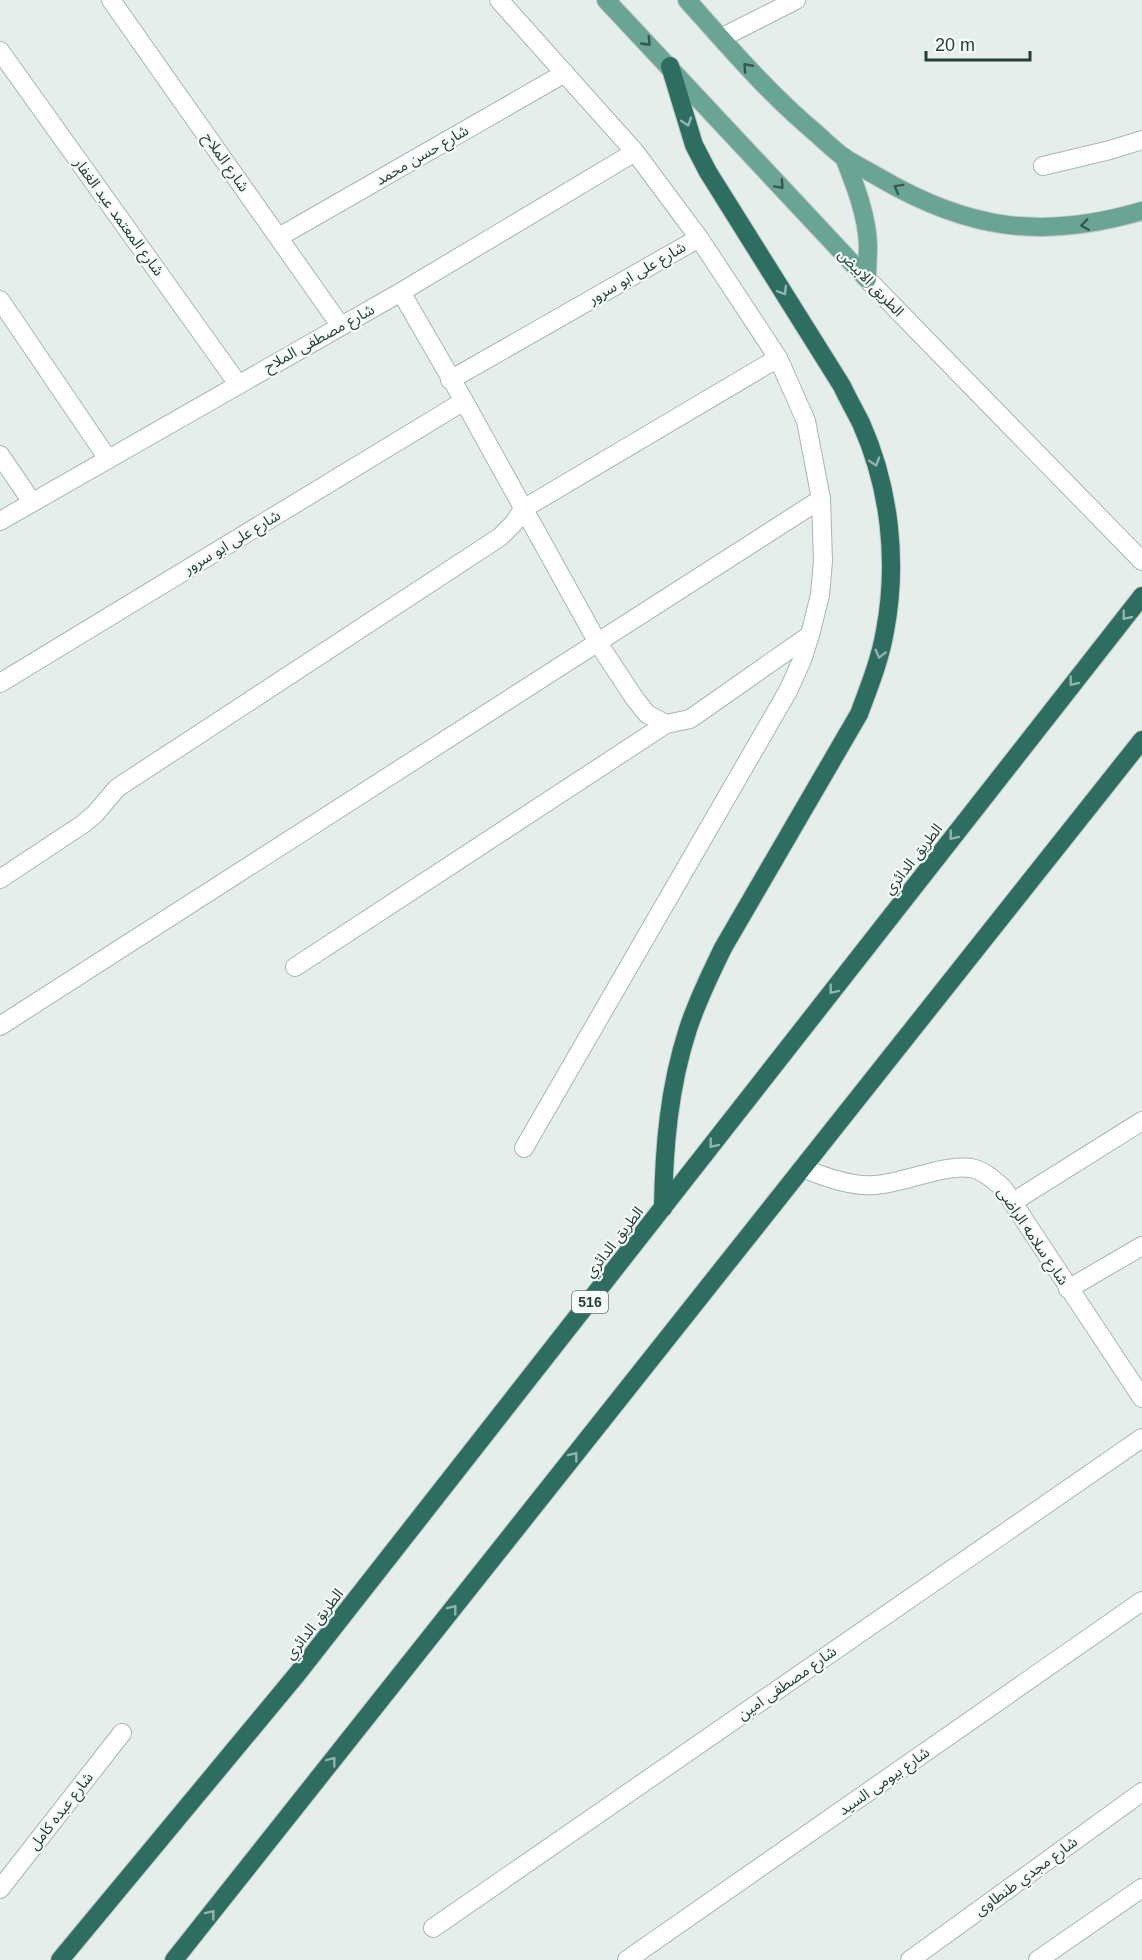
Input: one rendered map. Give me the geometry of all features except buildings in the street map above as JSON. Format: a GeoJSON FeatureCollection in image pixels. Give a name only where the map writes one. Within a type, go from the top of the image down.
{"type":"FeatureCollection","features":[{"type":"Feature","properties":{"kind":"highway"},"geometry":{"type":"LineString","coordinates":[[663,1208],[663,1162],[676,1071],[703,988],[723,948],[859,714],[874,674],[885,632],[891,590],[891,546],[886,504],[876,463],[861,424],[842,386],[708,172],[694,145],[670,66]]}},
{"type":"Feature","properties":{"kind":"highway","name":"الطريق الدائري"},"geometry":{"type":"LineString","coordinates":[[60,1960],[298,1673],[1142,596]]}},
{"type":"Feature","properties":{"kind":"highway"},"geometry":{"type":"LineString","coordinates":[[174,1960],[1142,740]]}},
{"type":"Feature","properties":{"kind":"main road","name":"الطريق الابيض"},"geometry":{"type":"LineString","coordinates":[[606,0],[867,279]]}},
{"type":"Feature","properties":{"kind":"main road"},"geometry":{"type":"LineString","coordinates":[[687,0],[762,84],[801,120],[844,157],[918,200],[990,223],[1027,227],[1066,227],[1104,222],[1142,211]]}},
{"type":"Feature","properties":{"kind":"main road"},"geometry":{"type":"LineString","coordinates":[[844,157],[858,194],[864,219],[868,243],[867,279]]}},
{"type":"Feature","properties":{"kind":"street","name":"شارع الملاح"},"geometry":{"type":"LineString","coordinates":[[111,0],[340,325]]}},
{"type":"Feature","properties":{"kind":"street"},"geometry":{"type":"LineString","coordinates":[[499,0],[635,152],[699,238],[778,358],[806,421],[821,499],[823,561],[820,595],[810,635],[788,691],[524,1148]]}},
{"type":"Feature","properties":{"kind":"street"},"geometry":{"type":"LineString","coordinates":[[721,38],[796,0]]}},
{"type":"Feature","properties":{"kind":"street","name":"شارع المعتمد عبد الغفار"},"geometry":{"type":"LineString","coordinates":[[0,51],[238,384]]}},
{"type":"Feature","properties":{"kind":"street","name":"شارع حسن محمد"},"geometry":{"type":"LineString","coordinates":[[279,237],[565,74]]}},
{"type":"Feature","properties":{"kind":"street"},"geometry":{"type":"LineString","coordinates":[[1043,166],[1142,140]]}},
{"type":"Feature","properties":{"kind":"street","name":"شارع مصطفى الملاح"},"geometry":{"type":"LineString","coordinates":[[0,521],[401,292],[635,152]]}},
{"type":"Feature","properties":{"kind":"street","name":"شارع على ابو سرور"},"geometry":{"type":"LineString","coordinates":[[450,380],[699,238]]}},
{"type":"Feature","properties":{"kind":"street","name":"الطريق الابيض"},"geometry":{"type":"LineString","coordinates":[[867,279],[1142,561]]}},
{"type":"Feature","properties":{"kind":"street"},"geometry":{"type":"LineString","coordinates":[[401,292],[598,643],[647,714],[666,724]]}},
{"type":"Feature","properties":{"kind":"street"},"geometry":{"type":"LineString","coordinates":[[0,300],[108,459]]}},
{"type":"Feature","properties":{"kind":"street"},"geometry":{"type":"LineString","coordinates":[[0,879],[83,824],[95,814],[117,788],[500,537],[514,523],[523,509],[778,358]]}},
{"type":"Feature","properties":{"kind":"street","name":"شارع على ابو سرور"},"geometry":{"type":"LineString","coordinates":[[0,683],[464,401]]}},
{"type":"Feature","properties":{"kind":"street"},"geometry":{"type":"LineString","coordinates":[[0,455],[32,502]]}},
{"type":"Feature","properties":{"kind":"street"},"geometry":{"type":"LineString","coordinates":[[0,1026],[821,499]]}},
{"type":"Feature","properties":{"kind":"street"},"geometry":{"type":"LineString","coordinates":[[295,967],[666,724],[690,719],[810,635]]}},
{"type":"Feature","properties":{"kind":"street"},"geometry":{"type":"LineString","coordinates":[[1013,1202],[1142,1121]]}},
{"type":"Feature","properties":{"kind":"street","name":"شارع سلامه الراضى"},"geometry":{"type":"LineString","coordinates":[[802,1168],[826,1178],[872,1185],[894,1183],[956,1169],[972,1168],[989,1176],[1003,1188],[1013,1202],[1068,1289],[1142,1398]]}},
{"type":"Feature","properties":{"kind":"street"},"geometry":{"type":"LineString","coordinates":[[1068,1289],[1142,1246]]}},
{"type":"Feature","properties":{"kind":"street","name":"شارع مصطفى امين"},"geometry":{"type":"LineString","coordinates":[[433,1928],[1142,1438]]}},
{"type":"Feature","properties":{"kind":"street","name":"شارع بيومى السيد"},"geometry":{"type":"LineString","coordinates":[[627,1960],[1142,1601]]}},
{"type":"Feature","properties":{"kind":"street","name":"شارع عبده كامل"},"geometry":{"type":"LineString","coordinates":[[0,1889],[122,1733]]}},
{"type":"Feature","properties":{"kind":"street","name":"شارع مجدي طنطاوى"},"geometry":{"type":"LineString","coordinates":[[910,1960],[1142,1791]]}},
{"type":"Feature","properties":{"kind":"street"},"geometry":{"type":"LineString","coordinates":[[1038,1960],[1142,1888]]}}]}
